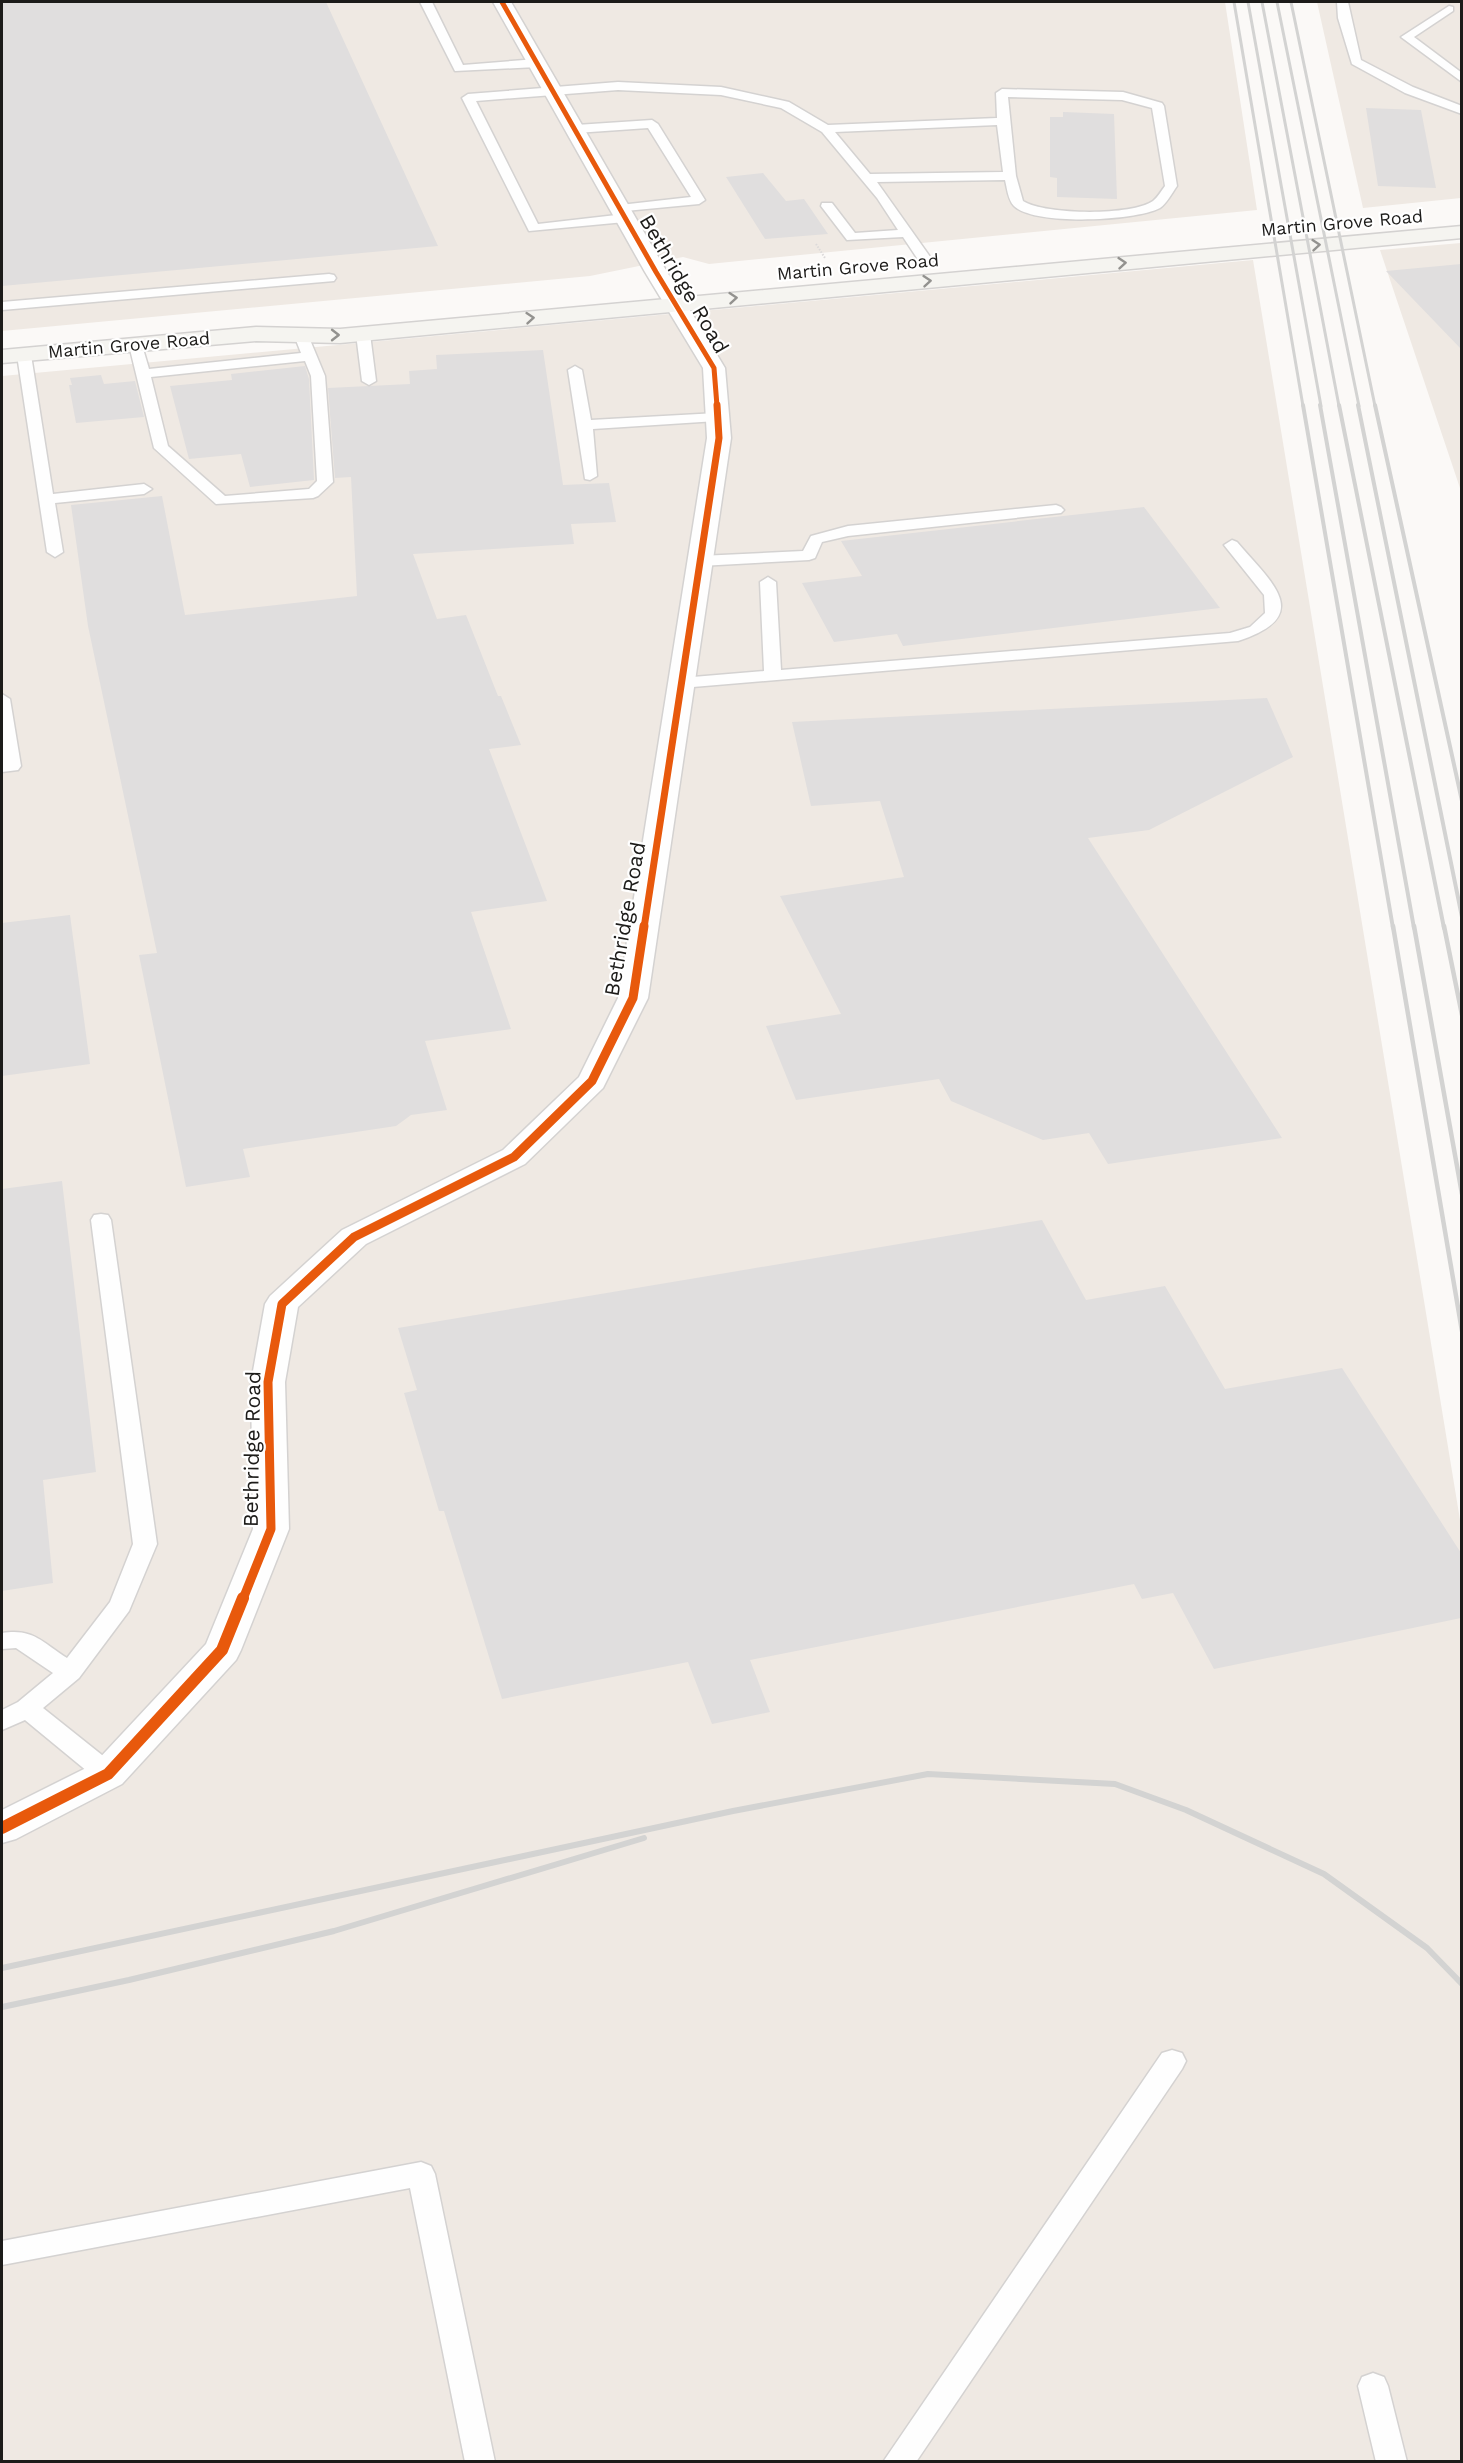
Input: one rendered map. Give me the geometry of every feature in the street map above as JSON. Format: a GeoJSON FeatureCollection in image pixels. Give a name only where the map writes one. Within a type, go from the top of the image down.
{"type":"FeatureCollection","features":[{"type":"Feature","properties":{"kind":"main road","name":"Martin Grove Road"},"geometry":{"type":"LineString","coordinates":[[2,357],[256,334],[363,334],[667,290],[1461,232]]}},
{"type":"Feature","properties":{"kind":"main road","name":"Martin Grove Road"},"geometry":{"type":"LineString","coordinates":[[903,263],[950,259]]}},
{"type":"Feature","properties":{"kind":"main road","name":"Martin Grove Road"},"geometry":{"type":"LineString","coordinates":[[256,334],[335,316]]}},
{"type":"Feature","properties":{"kind":"street","name":"Bethridge Road"},"geometry":{"type":"LineString","coordinates":[[2,1828],[108,1774],[222,1650],[271,1529],[268,1382],[282,1304],[354,1237],[514,1157],[592,1081],[633,998],[719,438],[714,368],[622,214],[576,129],[502,2]]}},
{"type":"Feature","properties":{"kind":"lane"},"geometry":{"type":"LineString","coordinates":[[426,2],[459,69],[537,63]]}},
{"type":"Feature","properties":{"kind":"lane"},"geometry":{"type":"LineString","coordinates":[[1342,2],[1356,62],[1409,90],[1461,111]]}},
{"type":"Feature","properties":{"kind":"lane"},"geometry":{"type":"LineString","coordinates":[[1449,9],[1407,37],[1461,79]]}},
{"type":"Feature","properties":{"kind":"lane"},"geometry":{"type":"LineString","coordinates":[[576,129],[652,124],[699,200],[534,228],[468,98],[618,86],[721,91],[784,105],[826,129],[868,178],[926,261]]}},
{"type":"Feature","properties":{"kind":"lane"},"geometry":{"type":"LineString","coordinates":[[1002,93],[1123,96],[1158,106],[1171,186],[1156,205],[1126,213],[1073,215],[1031,212],[1018,204],[1010,176],[1002,93]]}},
{"type":"Feature","properties":{"kind":"lane"},"geometry":{"type":"LineString","coordinates":[[826,129],[1004,121]]}},
{"type":"Feature","properties":{"kind":"lane"},"geometry":{"type":"LineString","coordinates":[[868,178],[1010,176]]}},
{"type":"Feature","properties":{"kind":"lane"},"geometry":{"type":"LineString","coordinates":[[827,206],[852,237],[906,232]]}},
{"type":"Feature","properties":{"kind":"lane"},"geometry":{"type":"LineString","coordinates":[[2,306],[329,278]]}},
{"type":"Feature","properties":{"kind":"lane"},"geometry":{"type":"LineString","coordinates":[[363,334],[369,381]]}},
{"type":"Feature","properties":{"kind":"lane"},"geometry":{"type":"LineString","coordinates":[[136,345],[161,448],[221,501],[313,493],[325,482],[318,376],[302,335]]}},
{"type":"Feature","properties":{"kind":"lane"},"geometry":{"type":"LineString","coordinates":[[24,355],[56,552]]}},
{"type":"Feature","properties":{"kind":"lane"},"geometry":{"type":"LineString","coordinates":[[143,374],[310,356]]}},
{"type":"Feature","properties":{"kind":"lane"},"geometry":{"type":"LineString","coordinates":[[575,370],[585,425],[590,476]]}},
{"type":"Feature","properties":{"kind":"lane"},"geometry":{"type":"LineString","coordinates":[[585,425],[717,417]]}},
{"type":"Feature","properties":{"kind":"lane"},"geometry":{"type":"LineString","coordinates":[[47,499],[144,489]]}},
{"type":"Feature","properties":{"kind":"lane"},"geometry":{"type":"LineString","coordinates":[[700,561],[809,555],[816,539],[848,531],[1056,510]]}},
{"type":"Feature","properties":{"kind":"lane"},"geometry":{"type":"LineString","coordinates":[[681,684],[1232,638],[1256,630],[1273,614],[1272,594],[1232,544]]}},
{"type":"Feature","properties":{"kind":"lane"},"geometry":{"type":"LineString","coordinates":[[768,582],[773,676]]}},
{"type":"Feature","properties":{"kind":"lane"},"geometry":{"type":"LineString","coordinates":[[2,699],[12,766],[2,767]]}},
{"type":"Feature","properties":{"kind":"lane"},"geometry":{"type":"LineString","coordinates":[[2,1721],[27,1708],[70,1672],[121,1605],[145,1544],[101,1220]]}},
{"type":"Feature","properties":{"kind":"lane"},"geometry":{"type":"LineString","coordinates":[[2,1641],[20,1639],[70,1672]]}},
{"type":"Feature","properties":{"kind":"lane"},"geometry":{"type":"LineString","coordinates":[[27,1708],[108,1774]]}},
{"type":"Feature","properties":{"kind":"lane"},"geometry":{"type":"LineString","coordinates":[[898,2462],[1172,2061]]}},
{"type":"Feature","properties":{"kind":"lane"},"geometry":{"type":"LineString","coordinates":[[2,2253],[421,2174],[480,2462]]}},
{"type":"Feature","properties":{"kind":"lane"},"geometry":{"type":"LineString","coordinates":[[1373,2386],[1392,2462]]}},
{"type":"Feature","properties":{"kind":"path"},"geometry":{"type":"LineString","coordinates":[[816,244],[825,258]]}},
{"type":"Feature","properties":{"kind":"shaded area"},"geometry":{"type":"Polygon","coordinates":[[[2,2],[1225,2],[1257,210],[709,264],[683,257],[590,276],[2,331],[2,2]]]}},
{"type":"Feature","properties":{"kind":"shaded area"},"geometry":{"type":"Polygon","coordinates":[[[1317,2],[1461,2],[1461,198],[1363,208],[1317,2]]]}},
{"type":"Feature","properties":{"kind":"shaded area"},"geometry":{"type":"Polygon","coordinates":[[[1461,243],[1461,491],[1380,250],[1461,243]]]}},
{"type":"Feature","properties":{"kind":"shaded area"},"geometry":{"type":"Polygon","coordinates":[[[1253,260],[1461,1526],[1461,2461],[2,2462],[2,376],[1253,260]]]}},
{"type":"Feature","properties":{"kind":"building"},"geometry":{"type":"Polygon","coordinates":[[[2,2],[326,2],[438,246],[2,286],[2,2]]]}},
{"type":"Feature","properties":{"kind":"building"},"geometry":{"type":"Polygon","coordinates":[[[1366,108],[1421,110],[1436,188],[1378,186],[1366,108]]]}},
{"type":"Feature","properties":{"kind":"building"},"geometry":{"type":"Polygon","coordinates":[[[1063,112],[1114,114],[1117,199],[1057,197],[1057,178],[1050,177],[1050,117],[1063,117],[1063,112]]]}},
{"type":"Feature","properties":{"kind":"building"},"geometry":{"type":"Polygon","coordinates":[[[763,173],[786,201],[804,199],[828,234],[765,239],[726,177],[763,173]]]}},
{"type":"Feature","properties":{"kind":"building"},"geometry":{"type":"Polygon","coordinates":[[[1461,264],[1461,349],[1386,271],[1461,264]]]}},
{"type":"Feature","properties":{"kind":"building"},"geometry":{"type":"Polygon","coordinates":[[[543,350],[563,485],[609,483],[616,522],[571,524],[574,544],[413,554],[437,619],[466,615],[498,696],[501,696],[521,745],[489,749],[547,901],[471,912],[511,1029],[425,1041],[447,1110],[411,1115],[396,1126],[243,1149],[250,1177],[186,1187],[139,955],[157,953],[88,626],[71,505],[162,496],[185,615],[357,596],[351,477],[335,478],[328,388],[410,384],[409,371],[437,369],[436,355],[543,350]]]}},
{"type":"Feature","properties":{"kind":"building"},"geometry":{"type":"Polygon","coordinates":[[[305,366],[309,379],[314,480],[250,487],[241,454],[189,459],[170,386],[232,380],[231,374],[305,366]]]}},
{"type":"Feature","properties":{"kind":"building"},"geometry":{"type":"Polygon","coordinates":[[[101,375],[104,384],[135,381],[144,417],[76,423],[69,385],[72,385],[70,378],[101,375]]]}},
{"type":"Feature","properties":{"kind":"building"},"geometry":{"type":"Polygon","coordinates":[[[1144,507],[1220,608],[903,646],[897,634],[834,642],[802,583],[862,576],[841,541],[1144,507]]]}},
{"type":"Feature","properties":{"kind":"building"},"geometry":{"type":"Polygon","coordinates":[[[1267,698],[1293,757],[1149,830],[1088,838],[1282,1138],[1108,1164],[1089,1133],[1043,1140],[951,1101],[939,1079],[796,1100],[766,1026],[841,1014],[780,896],[904,877],[880,801],[811,806],[792,722],[1267,698]]]}},
{"type":"Feature","properties":{"kind":"building"},"geometry":{"type":"Polygon","coordinates":[[[70,915],[90,1064],[2,1076],[2,923],[70,915]]]}},
{"type":"Feature","properties":{"kind":"building"},"geometry":{"type":"Polygon","coordinates":[[[62,1181],[96,1472],[43,1480],[53,1583],[2,1591],[2,1189],[62,1181]]]}},
{"type":"Feature","properties":{"kind":"building"},"geometry":{"type":"Polygon","coordinates":[[[1042,1220],[1086,1300],[1165,1286],[1225,1389],[1342,1368],[1461,1553],[1461,1618],[1214,1669],[1173,1593],[1142,1599],[1134,1584],[750,1660],[770,1712],[712,1724],[688,1662],[502,1699],[444,1511],[439,1511],[404,1393],[417,1390],[398,1328],[1042,1220]]]}},
{"type":"Feature","properties":{"kind":"railway"},"geometry":{"type":"LineString","coordinates":[[1234,2],[1303,406]]}},
{"type":"Feature","properties":{"kind":"railway"},"geometry":{"type":"LineString","coordinates":[[1248,2],[1321,406]]}},
{"type":"Feature","properties":{"kind":"railway"},"geometry":{"type":"LineString","coordinates":[[1262,2],[1339,406]]}},
{"type":"Feature","properties":{"kind":"railway"},"geometry":{"type":"LineString","coordinates":[[1277,2],[1359,406]]}},
{"type":"Feature","properties":{"kind":"railway"},"geometry":{"type":"LineString","coordinates":[[1291,2],[1375,406]]}},
{"type":"Feature","properties":{"kind":"railway"},"geometry":{"type":"LineString","coordinates":[[1303,405],[1393,928]]}},
{"type":"Feature","properties":{"kind":"railway"},"geometry":{"type":"LineString","coordinates":[[1320,405],[1414,928]]}},
{"type":"Feature","properties":{"kind":"railway"},"geometry":{"type":"LineString","coordinates":[[1339,405],[1444,928]]}},
{"type":"Feature","properties":{"kind":"railway"},"geometry":{"type":"LineString","coordinates":[[1358,405],[1462,917]]}},
{"type":"Feature","properties":{"kind":"railway"},"geometry":{"type":"LineString","coordinates":[[1375,405],[1462,801]]}},
{"type":"Feature","properties":{"kind":"railway"},"geometry":{"type":"LineString","coordinates":[[1393,926],[1462,1331]]}},
{"type":"Feature","properties":{"kind":"railway"},"geometry":{"type":"LineString","coordinates":[[1414,926],[1462,1194]]}},
{"type":"Feature","properties":{"kind":"railway"},"geometry":{"type":"LineString","coordinates":[[1444,926],[1462,1015]]}},
{"type":"Feature","properties":{"kind":"railway"},"geometry":{"type":"LineString","coordinates":[[2,1968],[733,1811],[928,1774],[1115,1784],[1186,1810],[1324,1874],[1427,1948],[1462,1984]]}},
{"type":"Feature","properties":{"kind":"railway"},"geometry":{"type":"LineString","coordinates":[[2,2007],[129,1980],[334,1931],[644,1838]]}},
{"type":"Feature","properties":{"kind":"cycle path"},"geometry":{"type":"LineString","coordinates":[[2,1828],[108,1774],[222,1650],[271,1529],[268,1382],[282,1304],[354,1237],[514,1157],[592,1081],[633,998],[719,438],[714,368],[656,272],[502,2]]}}]}
